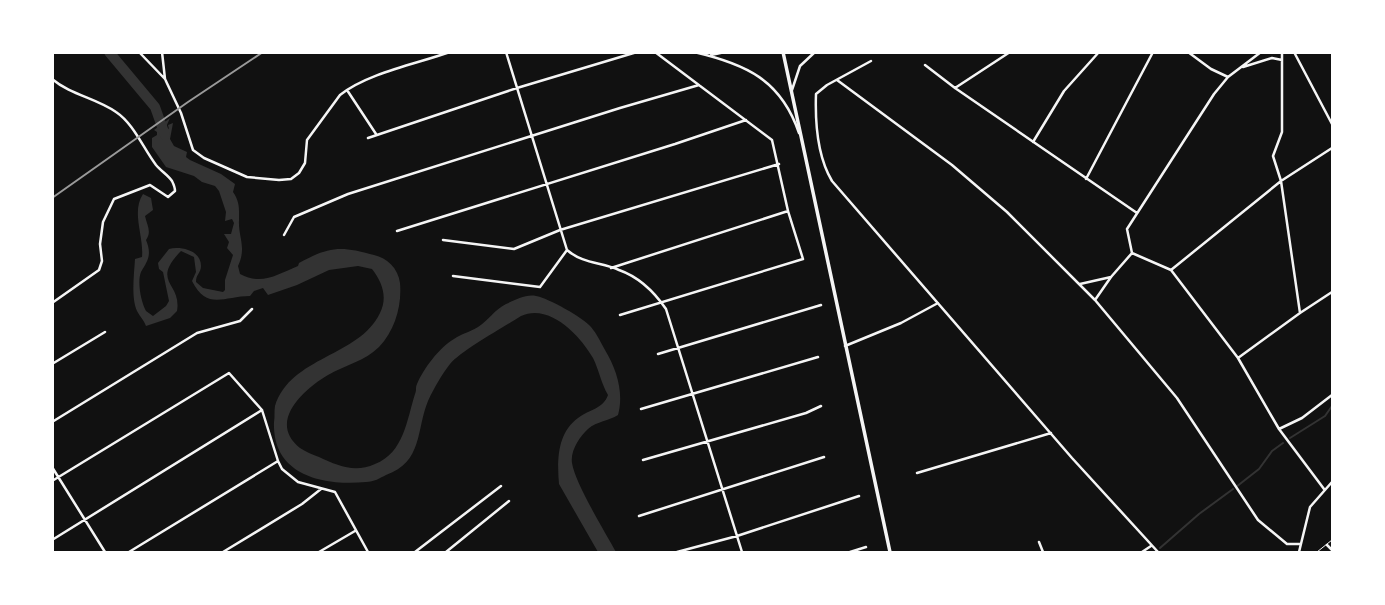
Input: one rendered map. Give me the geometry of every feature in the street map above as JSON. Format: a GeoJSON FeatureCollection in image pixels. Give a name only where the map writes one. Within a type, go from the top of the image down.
{"type":"FeatureCollection","features":[{"type":"Feature","properties":{"kind":"main road"},"geometry":{"type":"LineString","coordinates":[[783,52],[890,552]]}},
{"type":"Feature","properties":{"kind":"street"},"geometry":{"type":"LineString","coordinates":[[139,52],[165,79]]}},
{"type":"Feature","properties":{"kind":"street"},"geometry":{"type":"LineString","coordinates":[[162,52],[165,79],[193,150],[230,170],[265,180],[291,179],[299,173],[305,163],[307,140],[340,95],[347,90],[380,75],[450,52]]}},
{"type":"Feature","properties":{"kind":"street"},"geometry":{"type":"LineString","coordinates":[[506,52],[568,250],[576,257],[619,269],[640,282],[666,309],[743,552]]}},
{"type":"Feature","properties":{"kind":"street"},"geometry":{"type":"LineString","coordinates":[[368,138],[517,88],[637,52]]}},
{"type":"Feature","properties":{"kind":"street"},"geometry":{"type":"LineString","coordinates":[[620,315],[803,259],[788,211],[772,140],[654,52]]}},
{"type":"Feature","properties":{"kind":"street"},"geometry":{"type":"LineString","coordinates":[[694,52],[740,65],[763,78],[786,103],[801,139]]}},
{"type":"Feature","properties":{"kind":"street"},"geometry":{"type":"LineString","coordinates":[[708,55],[725,52]]}},
{"type":"Feature","properties":{"kind":"street"},"geometry":{"type":"LineString","coordinates":[[791,94],[800,66],[815,52]]}},
{"type":"Feature","properties":{"kind":"street"},"geometry":{"type":"LineString","coordinates":[[955,88],[1010,52]]}},
{"type":"Feature","properties":{"kind":"street"},"geometry":{"type":"LineString","coordinates":[[1033,142],[1064,91],[1099,52]]}},
{"type":"Feature","properties":{"kind":"street"},"geometry":{"type":"LineString","coordinates":[[1086,179],[1153,52]]}},
{"type":"Feature","properties":{"kind":"street"},"geometry":{"type":"LineString","coordinates":[[1188,52],[1228,78]]}},
{"type":"Feature","properties":{"kind":"street"},"geometry":{"type":"LineString","coordinates":[[1132,253],[1127,229],[1137,213],[1209,102],[1228,78],[1261,52]]}},
{"type":"Feature","properties":{"kind":"street"},"geometry":{"type":"LineString","coordinates":[[1282,52],[1282,132],[1273,156],[1282,181],[1300,313]]}},
{"type":"Feature","properties":{"kind":"street"},"geometry":{"type":"LineString","coordinates":[[1294,52],[1332,124]]}},
{"type":"Feature","properties":{"kind":"street"},"geometry":{"type":"LineString","coordinates":[[1240,68],[1272,58],[1282,60]]}},
{"type":"Feature","properties":{"kind":"street"},"geometry":{"type":"LineString","coordinates":[[870,61],[816,94],[815,116],[824,167],[832,181],[1158,552]]}},
{"type":"Feature","properties":{"kind":"street"},"geometry":{"type":"LineString","coordinates":[[925,65],[1137,213]]}},
{"type":"Feature","properties":{"kind":"street"},"geometry":{"type":"LineString","coordinates":[[52,79],[63,88],[91,98],[118,113],[132,128],[159,169],[173,182],[175,191],[168,197],[150,184],[114,199],[103,222],[100,244],[102,261],[99,270],[52,303]]}},
{"type":"Feature","properties":{"kind":"street"},"geometry":{"type":"LineString","coordinates":[[837,80],[961,173],[1007,212],[1095,300],[1177,398],[1258,520],[1287,544],[1300,544]]}},
{"type":"Feature","properties":{"kind":"street"},"geometry":{"type":"LineString","coordinates":[[284,235],[294,217],[348,194],[699,85]]}},
{"type":"Feature","properties":{"kind":"street"},"geometry":{"type":"LineString","coordinates":[[347,90],[376,134]]}},
{"type":"Feature","properties":{"kind":"street"},"geometry":{"type":"LineString","coordinates":[[397,231],[746,120]]}},
{"type":"Feature","properties":{"kind":"street"},"geometry":{"type":"LineString","coordinates":[[1171,270],[1282,181],[1332,148]]}},
{"type":"Feature","properties":{"kind":"street"},"geometry":{"type":"LineString","coordinates":[[443,240],[514,249],[560,230],[779,164]]}},
{"type":"Feature","properties":{"kind":"street"},"geometry":{"type":"LineString","coordinates":[[611,268],[788,211]]}},
{"type":"Feature","properties":{"kind":"street"},"geometry":{"type":"LineString","coordinates":[[453,276],[540,287],[568,250]]}},
{"type":"Feature","properties":{"kind":"street"},"geometry":{"type":"LineString","coordinates":[[1132,253],[1171,270],[1238,358],[1279,429],[1324,489]]}},
{"type":"Feature","properties":{"kind":"street"},"geometry":{"type":"LineString","coordinates":[[1095,300],[1132,253]]}},
{"type":"Feature","properties":{"kind":"street"},"geometry":{"type":"LineString","coordinates":[[1079,284],[1111,277]]}},
{"type":"Feature","properties":{"kind":"street"},"geometry":{"type":"LineString","coordinates":[[1238,358],[1332,292]]}},
{"type":"Feature","properties":{"kind":"street"},"geometry":{"type":"LineString","coordinates":[[845,346],[901,323],[938,303]]}},
{"type":"Feature","properties":{"kind":"street"},"geometry":{"type":"LineString","coordinates":[[658,354],[821,305]]}},
{"type":"Feature","properties":{"kind":"street"},"geometry":{"type":"LineString","coordinates":[[52,422],[197,333],[240,321],[253,309]]}},
{"type":"Feature","properties":{"kind":"street"},"geometry":{"type":"LineString","coordinates":[[52,364],[105,332]]}},
{"type":"Feature","properties":{"kind":"street"},"geometry":{"type":"LineString","coordinates":[[641,409],[818,357]]}},
{"type":"Feature","properties":{"kind":"street"},"geometry":{"type":"LineString","coordinates":[[52,481],[229,373],[262,410],[282,469],[298,482],[335,492],[368,552]]}},
{"type":"Feature","properties":{"kind":"street"},"geometry":{"type":"LineString","coordinates":[[1279,429],[1302,418],[1332,394]]}},
{"type":"Feature","properties":{"kind":"street"},"geometry":{"type":"LineString","coordinates":[[643,460],[806,413],[821,406]]}},
{"type":"Feature","properties":{"kind":"street"},"geometry":{"type":"LineString","coordinates":[[52,540],[262,410]]}},
{"type":"Feature","properties":{"kind":"street"},"geometry":{"type":"LineString","coordinates":[[917,473],[1051,433]]}},
{"type":"Feature","properties":{"kind":"street"},"geometry":{"type":"LineString","coordinates":[[639,516],[824,457]]}},
{"type":"Feature","properties":{"kind":"street"},"geometry":{"type":"LineString","coordinates":[[129,552],[278,461]]}},
{"type":"Feature","properties":{"kind":"street"},"geometry":{"type":"LineString","coordinates":[[52,467],[105,552]]}},
{"type":"Feature","properties":{"kind":"street"},"geometry":{"type":"LineString","coordinates":[[1299,552],[1310,507],[1332,482]]}},
{"type":"Feature","properties":{"kind":"street"},"geometry":{"type":"LineString","coordinates":[[415,552],[501,486]]}},
{"type":"Feature","properties":{"kind":"street"},"geometry":{"type":"LineString","coordinates":[[223,552],[302,504],[321,488]]}},
{"type":"Feature","properties":{"kind":"street"},"geometry":{"type":"LineString","coordinates":[[677,552],[737,536],[859,496]]}},
{"type":"Feature","properties":{"kind":"street"},"geometry":{"type":"LineString","coordinates":[[446,552],[509,501]]}},
{"type":"Feature","properties":{"kind":"street"},"geometry":{"type":"LineString","coordinates":[[319,552],[355,531]]}},
{"type":"Feature","properties":{"kind":"street"},"geometry":{"type":"LineString","coordinates":[[1039,542],[1043,552]]}},
{"type":"Feature","properties":{"kind":"street"},"geometry":{"type":"LineString","coordinates":[[1142,552],[1152,545]]}},
{"type":"Feature","properties":{"kind":"street"},"geometry":{"type":"LineString","coordinates":[[1327,545],[1332,550]]}},
{"type":"Feature","properties":{"kind":"street"},"geometry":{"type":"LineString","coordinates":[[850,552],[866,547]]}},
{"type":"Feature","properties":{"kind":"lane"},"geometry":{"type":"LineString","coordinates":[[1317,552],[1332,540]]}},
{"type":"Feature","properties":{"kind":"shaded area"},"geometry":{"type":"Polygon","coordinates":[[[170,118],[166,127],[169,129],[168,125],[173,123],[170,139],[174,146],[187,152],[186,157],[190,160],[221,174],[235,184],[233,192],[239,206],[242,248],[238,266],[240,274],[256,279],[270,278],[319,253],[336,249],[379,256],[397,273],[400,300],[393,325],[385,340],[368,356],[319,381],[300,397],[293,407],[287,428],[300,448],[347,467],[368,467],[385,459],[403,434],[417,384],[438,353],[448,343],[475,329],[506,304],[536,296],[557,304],[587,323],[597,336],[616,374],[620,390],[618,415],[588,429],[576,444],[572,463],[591,508],[616,552],[598,552],[559,484],[560,448],[566,431],[578,418],[603,403],[608,395],[587,349],[572,332],[553,318],[532,313],[521,316],[456,358],[435,386],[424,412],[416,444],[406,462],[374,481],[350,483],[318,479],[291,466],[282,455],[276,440],[275,406],[283,389],[295,377],[342,349],[370,328],[384,301],[381,284],[372,269],[358,266],[329,270],[268,295],[263,288],[254,291],[250,296],[217,300],[204,296],[198,290],[192,281],[196,272],[194,257],[181,251],[172,262],[167,276],[177,301],[177,311],[170,318],[146,326],[135,306],[133,293],[135,259],[142,257],[138,208],[143,194],[151,198],[153,210],[145,216],[149,231],[146,240],[149,254],[141,272],[140,286],[144,307],[153,316],[169,301],[163,272],[158,263],[169,249],[184,249],[198,256],[201,266],[196,282],[203,288],[223,292],[233,255],[227,248],[229,242],[224,234],[231,234],[234,223],[232,219],[225,221],[226,212],[219,191],[215,186],[194,176],[166,167],[152,147],[152,138],[157,135],[154,130],[170,118]]]}},
{"type":"Feature","properties":{"kind":"waterway"},"geometry":{"type":"LineString","coordinates":[[109,52],[155,107],[165,135]]}},
{"type":"Feature","properties":{"kind":"waterway"},"geometry":{"type":"LineString","coordinates":[[1290,438],[1325,416],[1332,406]]}},
{"type":"Feature","properties":{"kind":"waterway"},"geometry":{"type":"LineString","coordinates":[[1236,487],[1259,469],[1272,451],[1283,443]]}},
{"type":"Feature","properties":{"kind":"waterway"},"geometry":{"type":"LineString","coordinates":[[1160,548],[1233,489]]}},
{"type":"Feature","properties":{"kind":"railway"},"geometry":{"type":"LineString","coordinates":[[52,198],[263,52]]}}]}
